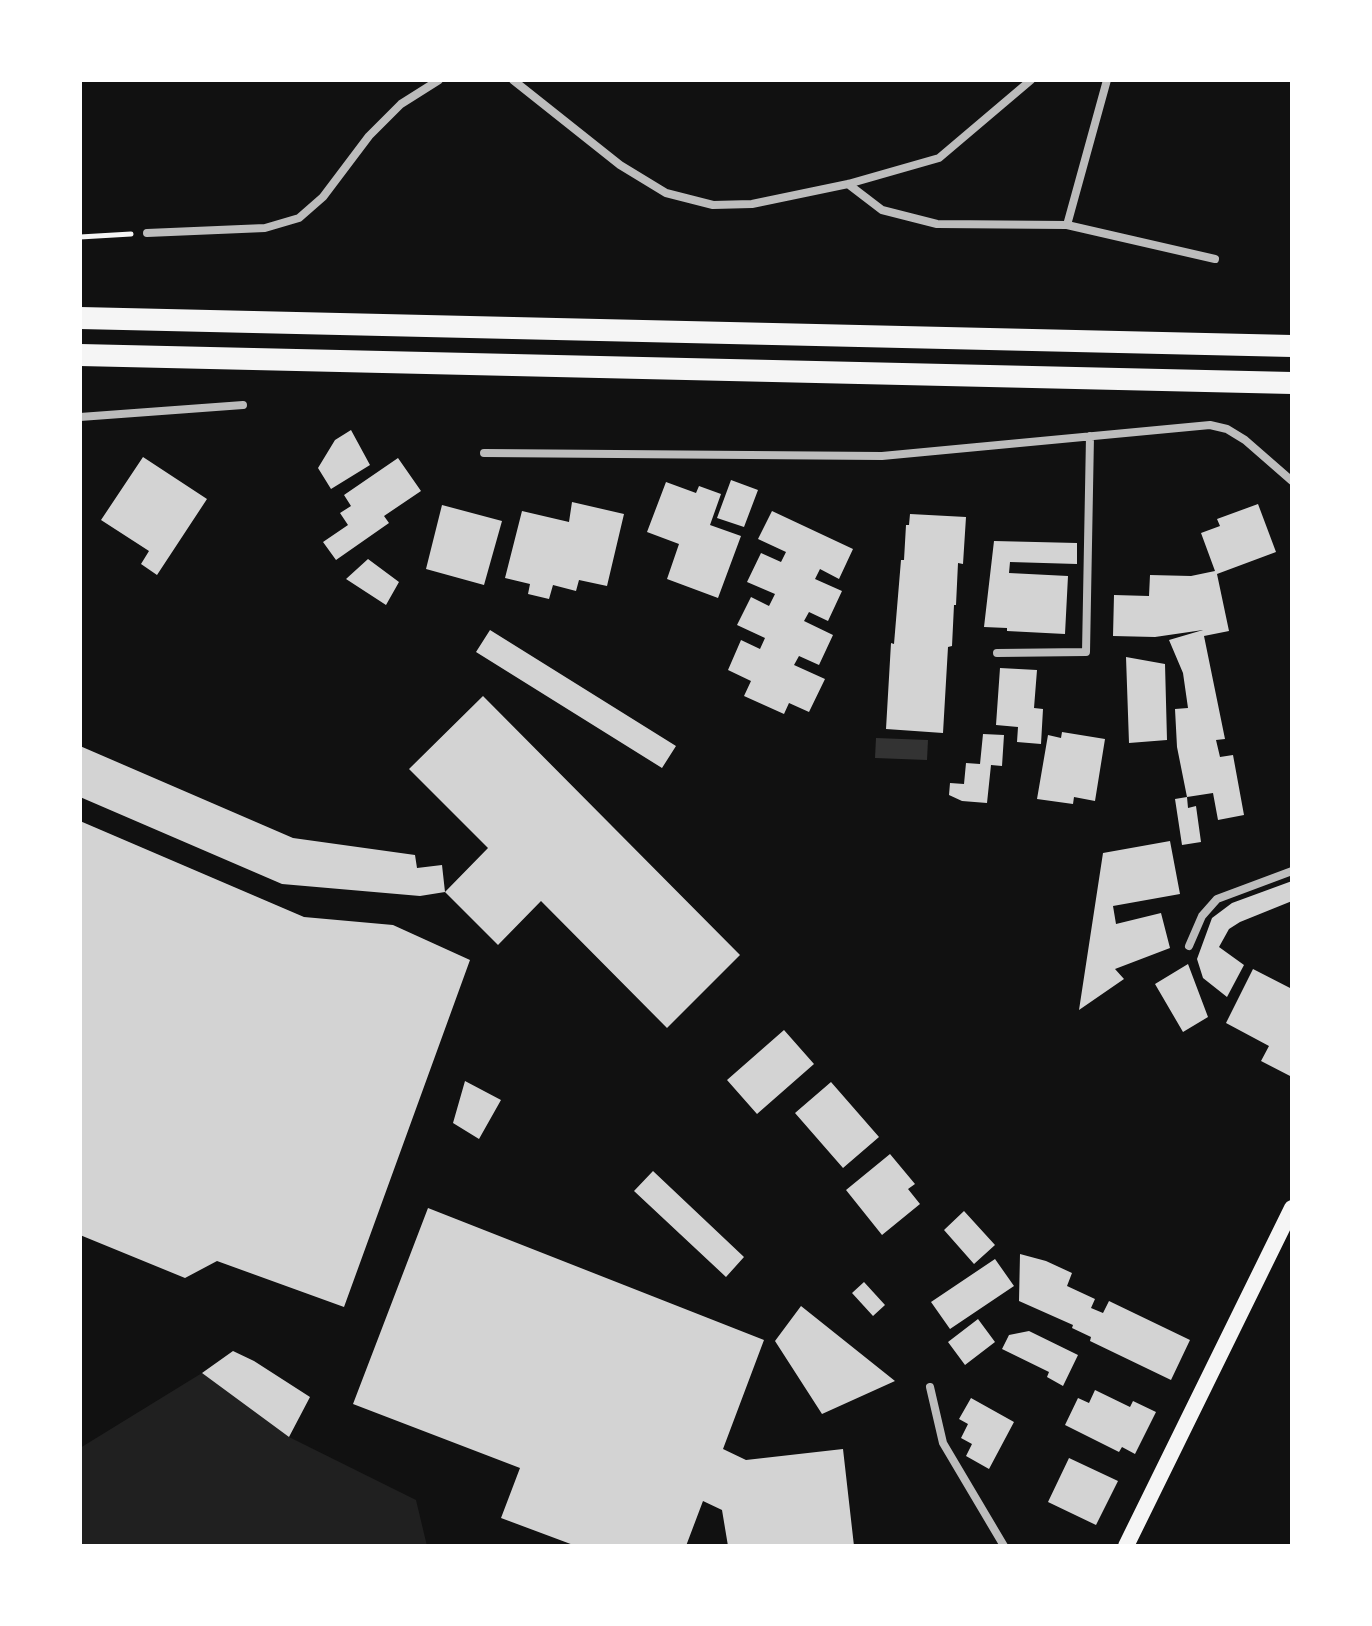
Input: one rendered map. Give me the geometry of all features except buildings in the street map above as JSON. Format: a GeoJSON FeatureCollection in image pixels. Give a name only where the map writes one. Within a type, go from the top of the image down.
{"type":"FeatureCollection","features":[{"type":"Feature","properties":{"kind":"highway"},"geometry":{"type":"LineString","coordinates":[[80,318],[1292,346]]}},
{"type":"Feature","properties":{"kind":"highway"},"geometry":{"type":"LineString","coordinates":[[80,355],[1292,383]]}},
{"type":"Feature","properties":{"kind":"main road"},"geometry":{"type":"LineString","coordinates":[[1126,1546],[1292,1208]]}},
{"type":"Feature","properties":{"kind":"street"},"geometry":{"type":"LineString","coordinates":[[147,233],[265,228],[299,218],[323,197],[369,136],[401,104],[439,80]]}},
{"type":"Feature","properties":{"kind":"street"},"geometry":{"type":"LineString","coordinates":[[513,80],[620,165],[666,193],[713,205],[752,204],[848,184],[939,158],[1031,80]]}},
{"type":"Feature","properties":{"kind":"street"},"geometry":{"type":"LineString","coordinates":[[1067,225],[1107,80]]}},
{"type":"Feature","properties":{"kind":"street"},"geometry":{"type":"LineString","coordinates":[[848,184],[882,210],[937,224],[1067,225],[1215,259]]}},
{"type":"Feature","properties":{"kind":"street"},"geometry":{"type":"LineString","coordinates":[[80,417],[243,405]]}},
{"type":"Feature","properties":{"kind":"street"},"geometry":{"type":"LineString","coordinates":[[484,453],[882,456],[1210,425],[1245,440],[1292,481]]}},
{"type":"Feature","properties":{"kind":"street"},"geometry":{"type":"LineString","coordinates":[[997,653],[1086,652],[1090,436]]}},
{"type":"Feature","properties":{"kind":"street"},"geometry":{"type":"LineString","coordinates":[[1189,946],[1202,916],[1217,899],[1292,871]]}},
{"type":"Feature","properties":{"kind":"street"},"geometry":{"type":"LineString","coordinates":[[930,1387],[943,1443],[1004,1546]]}},
{"type":"Feature","properties":{"kind":"path"},"geometry":{"type":"LineString","coordinates":[[80,237],[147,233]]}},
{"type":"Feature","properties":{"kind":"shaded area"},"geometry":{"type":"Polygon","coordinates":[[[876,738],[928,740],[927,760],[875,758],[876,738]]]}},
{"type":"Feature","properties":{"kind":"shaded area"},"geometry":{"type":"Polygon","coordinates":[[[202,1373],[289,1437],[416,1500],[427,1546],[80,1546],[80,1448],[202,1373]]]}}]}
